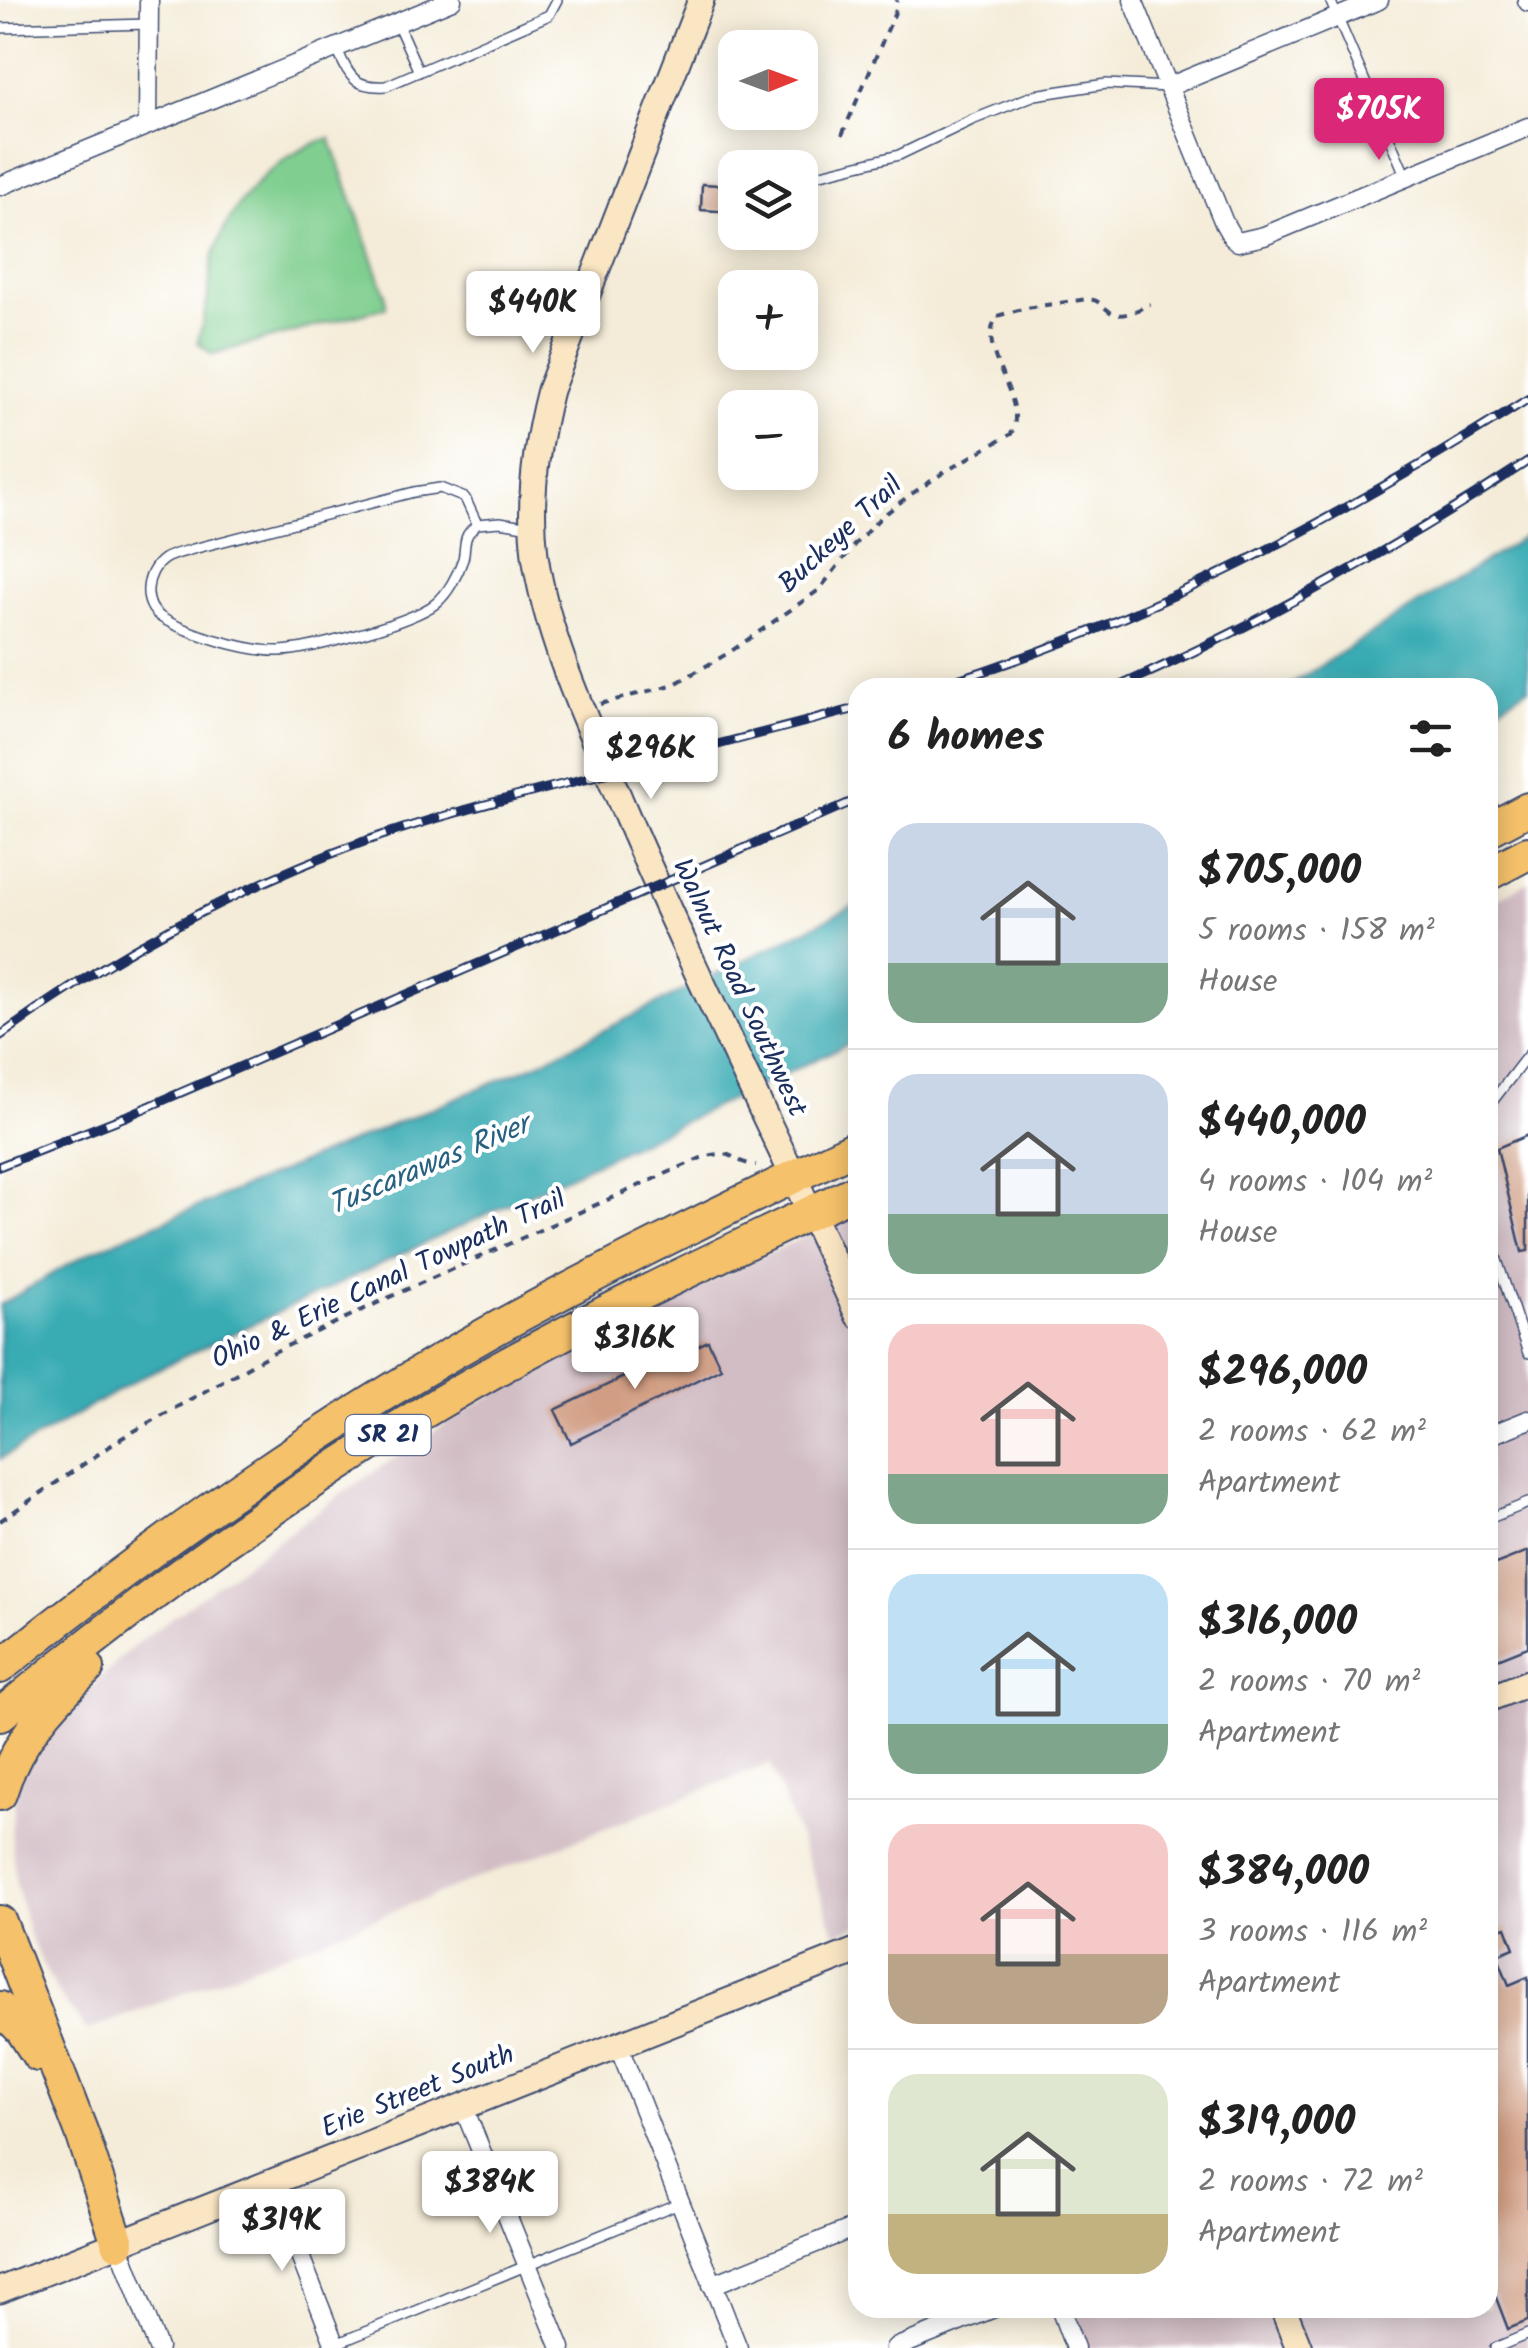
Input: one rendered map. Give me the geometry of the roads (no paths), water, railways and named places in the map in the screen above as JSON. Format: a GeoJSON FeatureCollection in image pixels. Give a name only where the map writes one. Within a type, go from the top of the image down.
{"type":"FeatureCollection","features":[{"type":"Feature","properties":{"kind":"highway"},"geometry":{"type":"LineString","coordinates":[[1498,824],[1528,808]]}},
{"type":"Feature","properties":{"kind":"highway"},"geometry":{"type":"LineString","coordinates":[[1498,869],[1528,853]]}},
{"type":"Feature","properties":{"kind":"highway","name":"SR 21"},"geometry":{"type":"LineString","coordinates":[[0,1667],[162,1542],[301,1446],[386,1394],[597,1274],[848,1151]]}},
{"type":"Feature","properties":{"kind":"highway","name":"SR 21"},"geometry":{"type":"LineString","coordinates":[[0,1715],[96,1638],[324,1474],[583,1323],[848,1195]]}},
{"type":"Feature","properties":{"kind":"highway"},"geometry":{"type":"LineString","coordinates":[[0,1794],[16,1756],[48,1708],[220,1546]]}},
{"type":"Feature","properties":{"kind":"highway"},"geometry":{"type":"LineString","coordinates":[[0,1922],[83,2136],[118,2243]]}},
{"type":"Feature","properties":{"kind":"highway"},"geometry":{"type":"LineString","coordinates":[[0,2008],[22,2030],[44,2066],[118,2243]]}},
{"type":"Feature","properties":{"kind":"street"},"geometry":{"type":"LineString","coordinates":[[148,125],[149,0]]}},
{"type":"Feature","properties":{"kind":"street"},"geometry":{"type":"LineString","coordinates":[[0,186],[452,0]]}},
{"type":"Feature","properties":{"kind":"street"},"geometry":{"type":"LineString","coordinates":[[1133,0],[1224,223],[1238,242],[1264,236],[1528,127]]}},
{"type":"Feature","properties":{"kind":"street"},"geometry":{"type":"LineString","coordinates":[[1168,87],[1334,9],[1379,0]]}},
{"type":"Feature","properties":{"kind":"street","name":"Walnut Road Southwest"},"geometry":{"type":"LineString","coordinates":[[695,6],[550,390],[538,445],[533,527],[549,622],[581,708],[673,921],[848,1293]]}},
{"type":"Feature","properties":{"kind":"street"},"geometry":{"type":"LineString","coordinates":[[1498,1433],[1527,1424]]}},
{"type":"Feature","properties":{"kind":"street"},"geometry":{"type":"LineString","coordinates":[[1498,1696],[1528,1683]]}},
{"type":"Feature","properties":{"kind":"street","name":"Erie Street South"},"geometry":{"type":"LineString","coordinates":[[0,2290],[848,1954]]}},
{"type":"Feature","properties":{"kind":"street"},"geometry":{"type":"LineString","coordinates":[[618,2045],[738,2348]]}},
{"type":"Feature","properties":{"kind":"street"},"geometry":{"type":"LineString","coordinates":[[463,2106],[560,2348]]}},
{"type":"Feature","properties":{"kind":"street"},"geometry":{"type":"LineString","coordinates":[[271,2182],[332,2347]]}},
{"type":"Feature","properties":{"kind":"street"},"geometry":{"type":"LineString","coordinates":[[712,2285],[848,2230]]}},
{"type":"Feature","properties":{"kind":"street"},"geometry":{"type":"LineString","coordinates":[[118,2243],[158,2348]]}},
{"type":"Feature","properties":{"kind":"street"},"geometry":{"type":"LineString","coordinates":[[895,2348],[969,2318]]}},
{"type":"Feature","properties":{"kind":"street"},"geometry":{"type":"LineString","coordinates":[[1064,2318],[1075,2348]]}},
{"type":"Feature","properties":{"kind":"street"},"geometry":{"type":"LineString","coordinates":[[1287,2318],[1299,2348]]}},
{"type":"Feature","properties":{"kind":"lane"},"geometry":{"type":"LineString","coordinates":[[336,48],[350,76],[366,87],[386,86],[550,15],[558,0]]}},
{"type":"Feature","properties":{"kind":"lane"},"geometry":{"type":"LineString","coordinates":[[1334,9],[1406,177]]}},
{"type":"Feature","properties":{"kind":"lane"},"geometry":{"type":"LineString","coordinates":[[396,23],[419,72]]}},
{"type":"Feature","properties":{"kind":"lane"},"geometry":{"type":"LineString","coordinates":[[0,28],[149,24]]}},
{"type":"Feature","properties":{"kind":"lane"},"geometry":{"type":"LineString","coordinates":[[818,174],[899,156],[1035,95],[1106,84],[1168,87]]}},
{"type":"Feature","properties":{"kind":"lane"},"geometry":{"type":"LineString","coordinates":[[477,524],[465,498],[440,488],[414,492],[164,559],[148,580],[148,600],[158,616],[249,648],[279,652],[314,647],[412,616],[437,603],[455,578],[464,557],[466,536],[477,524],[500,522],[533,527]]}},
{"type":"Feature","properties":{"kind":"lane"},"geometry":{"type":"LineString","coordinates":[[1498,1095],[1528,1055]]}},
{"type":"Feature","properties":{"kind":"lane"},"geometry":{"type":"LineString","coordinates":[[1498,1263],[1528,1353]]}},
{"type":"Feature","properties":{"kind":"lane"},"geometry":{"type":"LineString","coordinates":[[1498,1515],[1528,1503]]}},
{"type":"Feature","properties":{"kind":"lane"},"geometry":{"type":"LineString","coordinates":[[332,2347],[680,2204]]}},
{"type":"Feature","properties":{"kind":"lane"},"geometry":{"type":"LineString","coordinates":[[1496,2348],[1528,2334]]}},
{"type":"Feature","properties":{"kind":"water"},"geometry":{"type":"Polygon","coordinates":[[[1528,534],[1528,688],[1498,708],[1498,678],[1301,678],[1528,534]]]}},
{"type":"Feature","properties":{"kind":"water","name":"Tuscarawas River"},"geometry":{"type":"Polygon","coordinates":[[[848,908],[848,1044],[145,1375],[0,1459],[0,1305],[89,1252],[532,1066],[848,908]]]}},
{"type":"Feature","properties":{"kind":"railway"},"geometry":{"type":"LineString","coordinates":[[962,678],[1089,632],[1240,564],[1385,486],[1528,399]]}},
{"type":"Feature","properties":{"kind":"railway"},"geometry":{"type":"LineString","coordinates":[[1136,678],[1326,583],[1528,461]]}},
{"type":"Feature","properties":{"kind":"railway"},"geometry":{"type":"LineString","coordinates":[[0,1036],[173,927],[265,882],[360,843],[482,805],[848,711]]}},
{"type":"Feature","properties":{"kind":"railway"},"geometry":{"type":"LineString","coordinates":[[0,1166],[129,1115],[848,803]]}}]}
